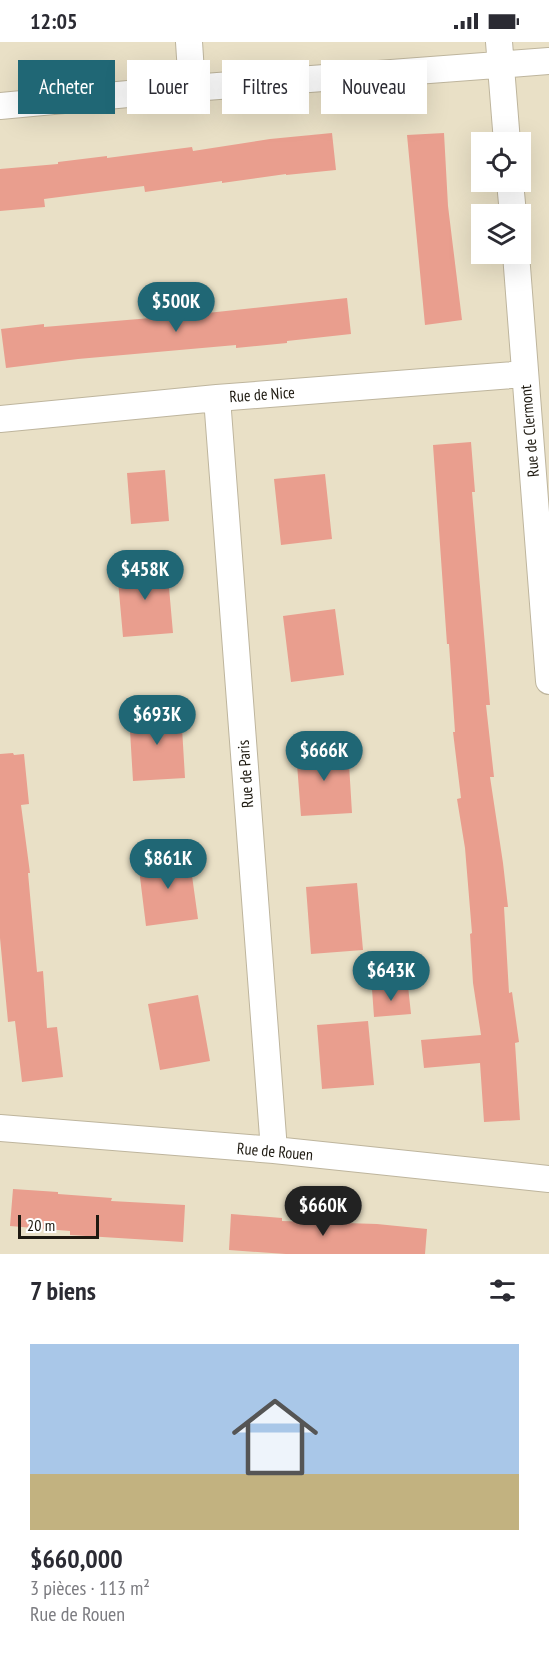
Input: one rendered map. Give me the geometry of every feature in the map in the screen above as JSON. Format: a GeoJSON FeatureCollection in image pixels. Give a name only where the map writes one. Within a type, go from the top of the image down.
{"type":"FeatureCollection","features":[{"type":"Feature","properties":{"kind":"street"},"geometry":{"type":"LineString","coordinates":[[189,42],[190,60]]}},
{"type":"Feature","properties":{"kind":"street"},"geometry":{"type":"LineString","coordinates":[[210,86],[500,53],[549,61]]}},
{"type":"Feature","properties":{"kind":"street"},"geometry":{"type":"LineString","coordinates":[[500,53],[506,132]]}},
{"type":"Feature","properties":{"kind":"street"},"geometry":{"type":"LineString","coordinates":[[0,106],[127,94]]}},
{"type":"Feature","properties":{"kind":"street","name":"Rue de Clermont"},"geometry":{"type":"LineString","coordinates":[[517,264],[549,681]]}},
{"type":"Feature","properties":{"kind":"street","name":"Rue de Nice"},"geometry":{"type":"LineString","coordinates":[[0,419],[217,398],[525,374]]}},
{"type":"Feature","properties":{"kind":"street","name":"Rue de Paris"},"geometry":{"type":"LineString","coordinates":[[217,398],[274,1150]]}},
{"type":"Feature","properties":{"kind":"street","name":"Rue de Rouen"},"geometry":{"type":"LineString","coordinates":[[0,1128],[274,1150],[549,1179]]}},
{"type":"Feature","properties":{"kind":"building"},"geometry":{"type":"Polygon","coordinates":[[[332,133],[336,170],[222,183],[222,181],[145,192],[144,186],[44,199],[45,207],[0,211],[0,169],[192,147],[193,151],[270,139],[332,133]]]}},
{"type":"Feature","properties":{"kind":"building"},"geometry":{"type":"Polygon","coordinates":[[[444,133],[448,206],[462,320],[425,325],[407,135],[444,133]]]}},
{"type":"Feature","properties":{"kind":"building"},"geometry":{"type":"Polygon","coordinates":[[[347,298],[351,334],[287,341],[287,343],[236,348],[236,345],[78,359],[6,368],[1,329],[198,314],[347,298]]]}},
{"type":"Feature","properties":{"kind":"building"},"geometry":{"type":"Polygon","coordinates":[[[471,442],[475,492],[472,492],[490,705],[486,705],[494,777],[490,777],[508,907],[504,907],[509,993],[512,992],[519,1042],[515,1043],[520,1120],[484,1122],[480,1063],[424,1068],[421,1040],[481,1035],[473,983],[470,934],[472,933],[465,848],[457,799],[461,798],[453,732],[455,732],[449,644],[447,644],[433,445],[471,442]]]}},
{"type":"Feature","properties":{"kind":"building"},"geometry":{"type":"Polygon","coordinates":[[[165,470],[169,521],[131,524],[127,473],[165,470]]]}},
{"type":"Feature","properties":{"kind":"building"},"geometry":{"type":"Polygon","coordinates":[[[325,474],[332,539],[281,545],[274,479],[325,474]]]}},
{"type":"Feature","properties":{"kind":"building"},"geometry":{"type":"Polygon","coordinates":[[[167,565],[173,633],[123,637],[117,569],[167,565]]]}},
{"type":"Feature","properties":{"kind":"building"},"geometry":{"type":"Polygon","coordinates":[[[335,609],[344,675],[291,682],[283,616],[335,609]]]}},
{"type":"Feature","properties":{"kind":"building"},"geometry":{"type":"Polygon","coordinates":[[[181,711],[185,778],[133,781],[129,714],[181,711]]]}},
{"type":"Feature","properties":{"kind":"building"},"geometry":{"type":"Polygon","coordinates":[[[348,748],[352,813],[301,816],[296,751],[348,748]]]}},
{"type":"Feature","properties":{"kind":"building"},"geometry":{"type":"Polygon","coordinates":[[[13,753],[14,755],[24,754],[29,804],[21,805],[30,873],[28,873],[37,972],[43,971],[47,1028],[57,1027],[63,1077],[22,1082],[15,1021],[8,1022],[0,938],[0,754],[13,753]]]}},
{"type":"Feature","properties":{"kind":"building"},"geometry":{"type":"Polygon","coordinates":[[[189,854],[198,919],[146,926],[138,861],[189,854]]]}},
{"type":"Feature","properties":{"kind":"building"},"geometry":{"type":"Polygon","coordinates":[[[357,883],[363,950],[311,954],[306,887],[357,883]]]}},
{"type":"Feature","properties":{"kind":"building"},"geometry":{"type":"Polygon","coordinates":[[[408,986],[411,1014],[374,1017],[372,989],[408,986]]]}},
{"type":"Feature","properties":{"kind":"building"},"geometry":{"type":"Polygon","coordinates":[[[198,995],[210,1061],[160,1070],[148,1004],[198,995]]]}},
{"type":"Feature","properties":{"kind":"building"},"geometry":{"type":"Polygon","coordinates":[[[368,1021],[374,1085],[322,1089],[317,1025],[368,1021]]]}},
{"type":"Feature","properties":{"kind":"building"},"geometry":{"type":"Polygon","coordinates":[[[13,1189],[112,1198],[111,1201],[185,1205],[183,1242],[70,1235],[70,1231],[10,1226],[13,1189]]]}},
{"type":"Feature","properties":{"kind":"building"},"geometry":{"type":"Polygon","coordinates":[[[231,1214],[282,1218],[282,1221],[377,1224],[427,1229],[425,1254],[286,1254],[229,1250],[231,1214]]]}}]}
